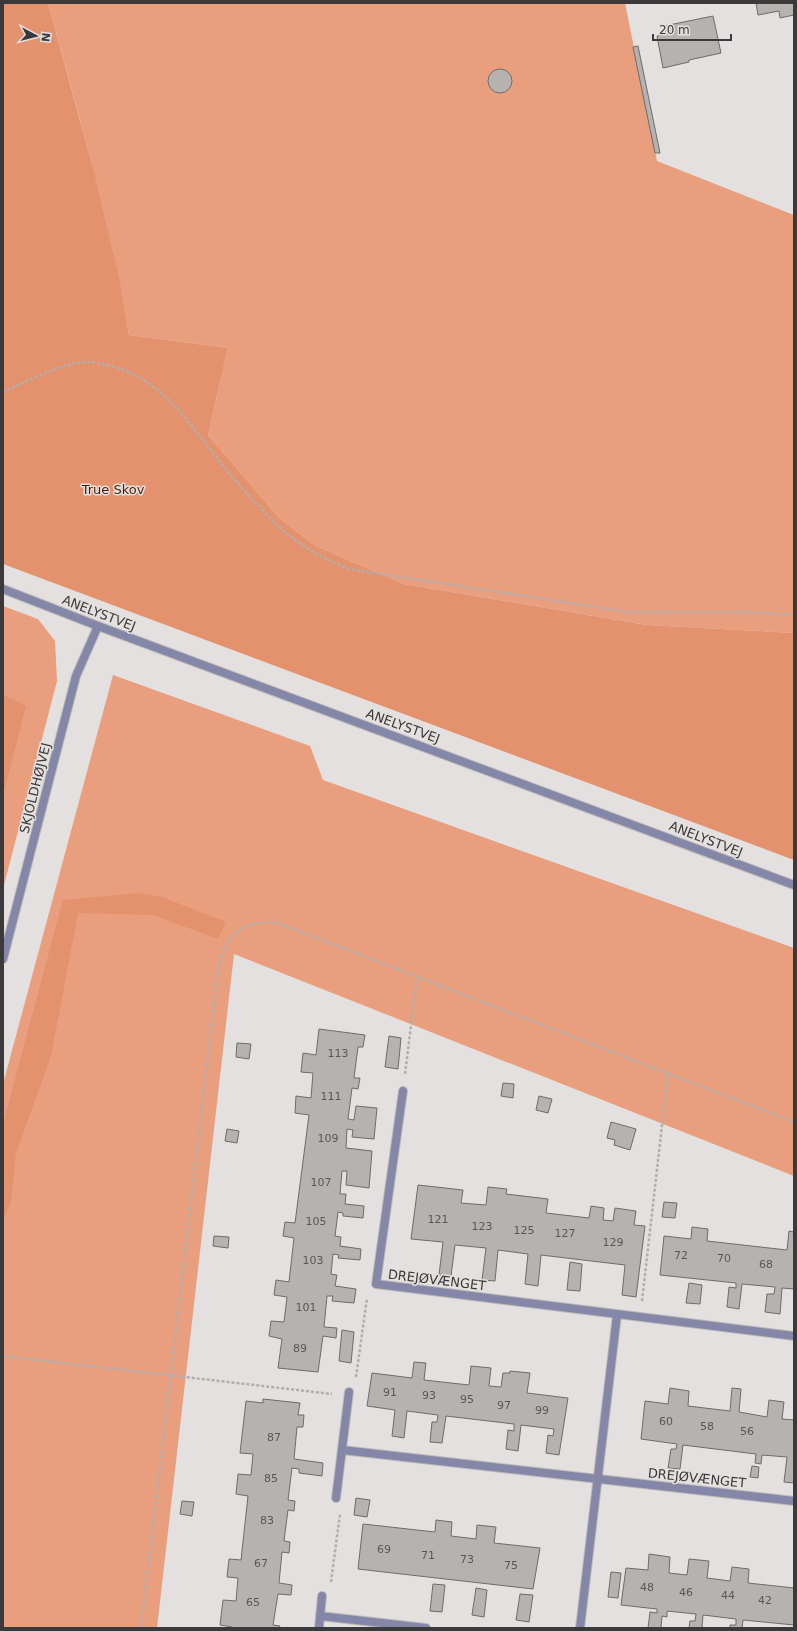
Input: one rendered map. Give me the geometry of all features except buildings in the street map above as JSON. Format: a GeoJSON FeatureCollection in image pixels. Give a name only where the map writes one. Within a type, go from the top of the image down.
{"type":"FeatureCollection","features":[{"type":"Feature","properties":{"kind":"street","name":"ANELYSTVEJ"},"geometry":{"type":"LineString","coordinates":[[3,589],[98,626],[794,885]]}},
{"type":"Feature","properties":{"kind":"street","name":"SKJOLDHØJVEJ"},"geometry":{"type":"LineString","coordinates":[[3,959],[76,676],[98,626]]}},
{"type":"Feature","properties":{"kind":"street","name":"DREJØVÆNGET"},"geometry":{"type":"LineString","coordinates":[[403,1091],[376,1284],[794,1336]]}},
{"type":"Feature","properties":{"kind":"street"},"geometry":{"type":"LineString","coordinates":[[580,1628],[617,1315]]}},
{"type":"Feature","properties":{"kind":"street"},"geometry":{"type":"LineString","coordinates":[[336,1498],[348,1394]]}},
{"type":"Feature","properties":{"kind":"street","name":"DREJØVÆNGET"},"geometry":{"type":"LineString","coordinates":[[342,1450],[794,1501]]}},
{"type":"Feature","properties":{"kind":"street"},"geometry":{"type":"LineString","coordinates":[[319,1628],[322,1596]]}},
{"type":"Feature","properties":{"kind":"street"},"geometry":{"type":"LineString","coordinates":[[320,1616],[426,1628]]}},
{"type":"Feature","properties":{"kind":"path"},"geometry":{"type":"LineString","coordinates":[[3,392],[67,365],[91,362],[117,367],[144,379],[178,410],[234,479],[276,524],[301,545],[327,560],[349,569],[629,612],[750,612],[794,615]]}},
{"type":"Feature","properties":{"kind":"path"},"geometry":{"type":"LineString","coordinates":[[141,1628],[218,971],[226,946],[243,927],[254,923],[278,923],[794,1122]]}},
{"type":"Feature","properties":{"kind":"path"},"geometry":{"type":"LineString","coordinates":[[403,1091],[418,977]]}},
{"type":"Feature","properties":{"kind":"path"},"geometry":{"type":"LineString","coordinates":[[640,1318],[668,1073]]}},
{"type":"Feature","properties":{"kind":"path"},"geometry":{"type":"LineString","coordinates":[[3,1356],[171,1376],[348,1394],[354,1392],[368,1284],[376,1284]]}},
{"type":"Feature","properties":{"kind":"path"},"geometry":{"type":"LineString","coordinates":[[322,1596],[330,1594],[342,1503],[336,1498]]}},
{"type":"Feature","properties":{"kind":"shaded area"},"geometry":{"type":"Polygon","coordinates":[[[48,3],[625,3],[657,161],[794,215],[794,633],[647,625],[404,584],[316,546],[280,519],[208,435],[228,348],[129,335],[113,251],[103,210],[48,3]]]}},
{"type":"Feature","properties":{"kind":"shaded area"},"geometry":{"type":"Polygon","coordinates":[[[3,606],[38,619],[55,641],[57,681],[3,889],[3,606]]]}},
{"type":"Feature","properties":{"kind":"shaded area"},"geometry":{"type":"Polygon","coordinates":[[[113,675],[310,746],[323,780],[794,948],[794,1176],[234,954],[157,1628],[3,1628],[3,1084],[113,675]]]}},
{"type":"Feature","properties":{"kind":"green space","name":"True Skov"},"geometry":{"type":"Polygon","coordinates":[[[3,3],[48,3],[95,176],[119,277],[129,335],[228,348],[208,435],[280,519],[316,546],[404,584],[647,625],[794,633],[794,860],[3,564],[3,3]]]}},
{"type":"Feature","properties":{"kind":"green space"},"geometry":{"type":"Polygon","coordinates":[[[3,695],[26,706],[3,795],[3,695]]]}},
{"type":"Feature","properties":{"kind":"green space"},"geometry":{"type":"Polygon","coordinates":[[[138,893],[162,897],[226,922],[218,939],[153,915],[78,913],[51,1056],[16,1153],[11,1201],[3,1220],[3,1124],[63,900],[138,893]]]}}]}
